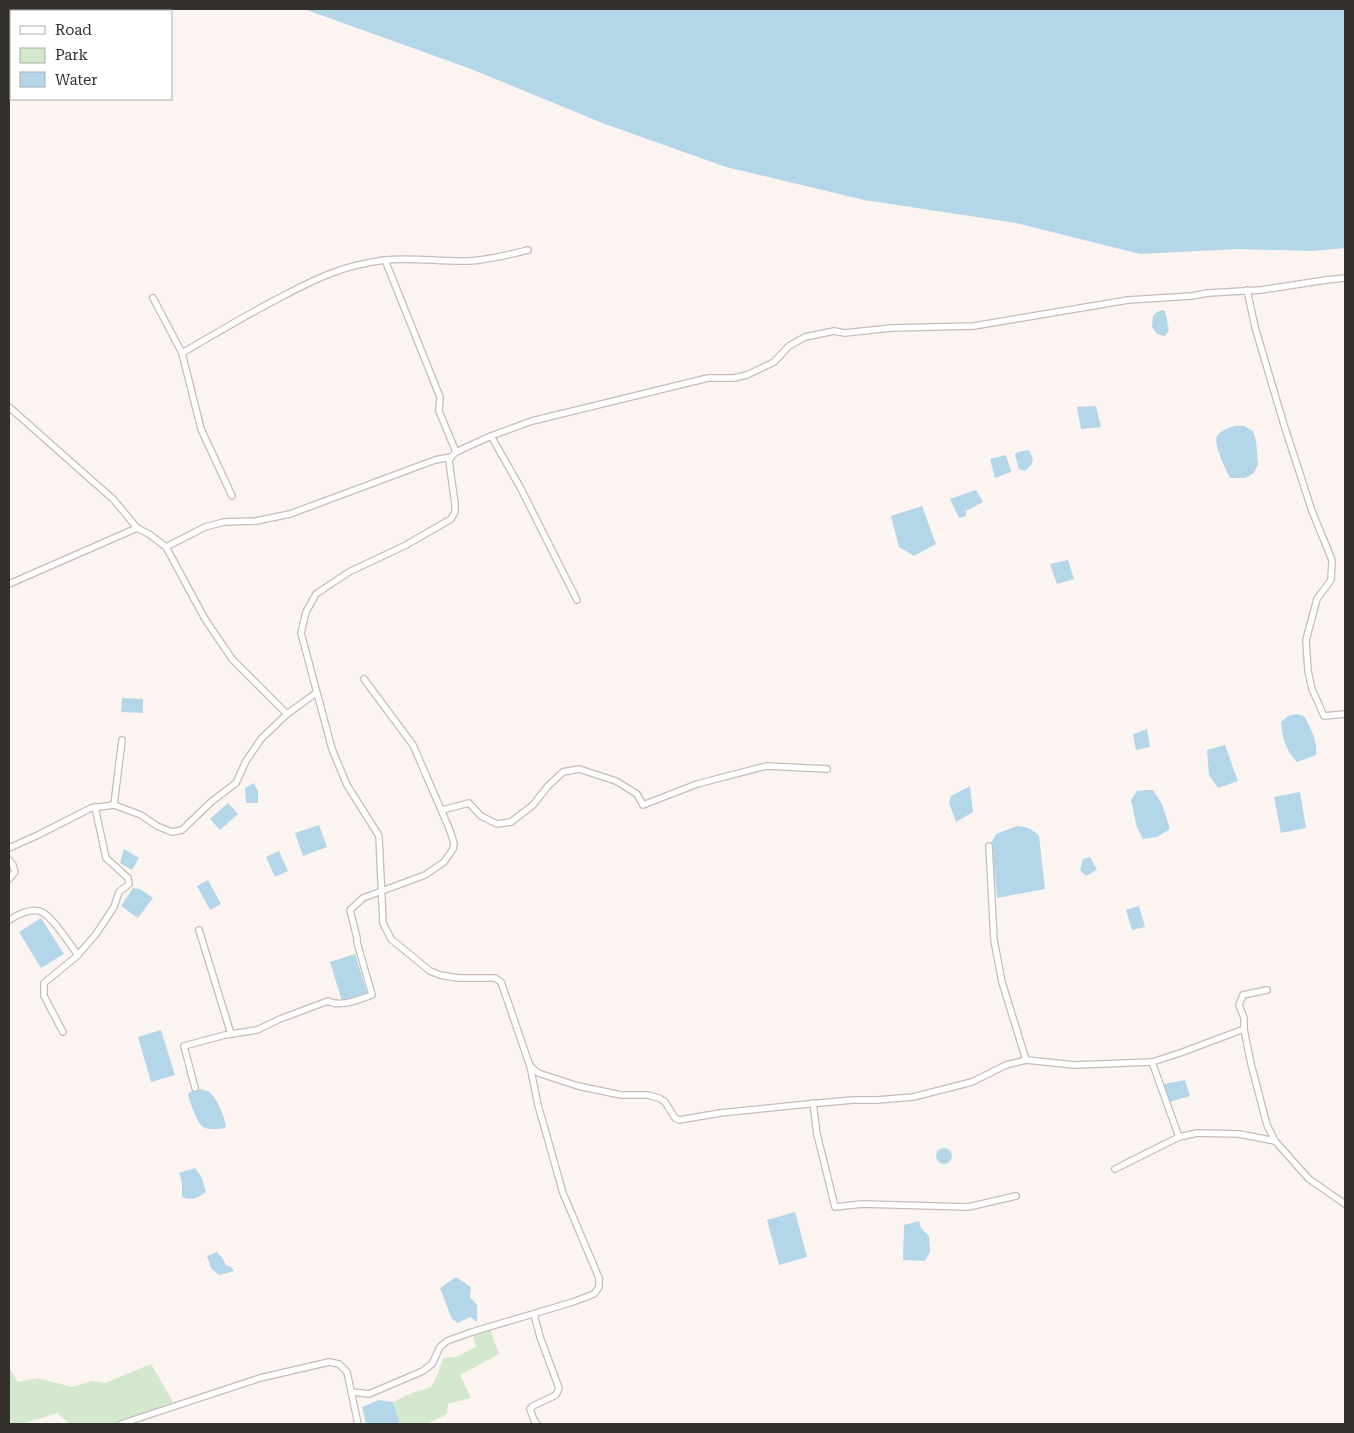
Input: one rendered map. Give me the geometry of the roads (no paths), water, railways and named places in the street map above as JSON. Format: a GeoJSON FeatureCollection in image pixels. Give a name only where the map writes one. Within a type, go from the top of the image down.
{"type":"FeatureCollection","features":[{"type":"Feature","properties":{"kind":"street"},"geometry":{"type":"LineString","coordinates":[[182,353],[262,307],[320,277],[356,265],[385,260],[466,261],[499,258],[528,250]]}},
{"type":"Feature","properties":{"kind":"street"},"geometry":{"type":"LineString","coordinates":[[385,260],[440,397],[439,411],[456,452]]}},
{"type":"Feature","properties":{"kind":"street"},"geometry":{"type":"LineString","coordinates":[[166,547],[205,527],[224,522],[256,521],[290,514],[435,460],[451,457],[456,452],[491,436],[532,422],[708,378],[734,378],[747,375],[774,362],[790,346],[805,337],[834,330],[845,333],[891,328],[974,326],[1128,300],[1261,290],[1345,278]]}},
{"type":"Feature","properties":{"kind":"street"},"geometry":{"type":"LineString","coordinates":[[1247,290],[1255,328],[1284,425],[1312,511],[1332,560],[1331,580],[1317,599],[1306,640],[1308,671],[1312,689],[1324,716],[1345,714]]}},
{"type":"Feature","properties":{"kind":"street"},"geometry":{"type":"LineString","coordinates":[[153,298],[182,353],[200,429],[232,496]]}},
{"type":"Feature","properties":{"kind":"street"},"geometry":{"type":"LineString","coordinates":[[9,407],[114,500],[137,528],[149,534],[166,547],[205,619],[232,659],[287,714]]}},
{"type":"Feature","properties":{"kind":"street"},"geometry":{"type":"LineString","coordinates":[[491,436],[520,487],[577,600]]}},
{"type":"Feature","properties":{"kind":"street"},"geometry":{"type":"LineString","coordinates":[[352,1392],[369,1394],[423,1372],[432,1364],[440,1347],[447,1341],[594,1294],[598,1287],[599,1278],[563,1193],[538,1104],[530,1066],[501,982],[495,978],[448,977],[430,971],[391,940],[383,923],[379,836],[347,786],[332,749],[300,633],[306,612],[316,594],[349,572],[406,545],[451,519],[456,512],[451,457]]}},
{"type":"Feature","properties":{"kind":"street"},"geometry":{"type":"LineString","coordinates":[[9,584],[137,528]]}},
{"type":"Feature","properties":{"kind":"street"},"geometry":{"type":"LineString","coordinates":[[194,1088],[184,1046],[231,1034],[257,1030],[328,1001],[333,1004],[344,1003],[372,995],[356,942],[357,938],[350,910],[363,898],[425,875],[444,862],[453,849],[454,843],[442,810],[413,745],[364,679]]}},
{"type":"Feature","properties":{"kind":"street"},"geometry":{"type":"LineString","coordinates":[[9,848],[91,808],[114,804],[141,815],[157,826],[172,832],[182,830],[211,802],[236,783],[246,762],[261,739],[287,714],[316,693]]}},
{"type":"Feature","properties":{"kind":"street"},"geometry":{"type":"LineString","coordinates":[[114,804],[122,740]]}},
{"type":"Feature","properties":{"kind":"street"},"geometry":{"type":"LineString","coordinates":[[442,810],[469,803],[481,816],[497,824],[511,822],[533,805],[548,786],[564,772],[579,769],[616,781],[637,794],[643,805],[697,784],[766,766],[827,769]]}},
{"type":"Feature","properties":{"kind":"street"},"geometry":{"type":"LineString","coordinates":[[63,1032],[44,996],[44,983],[78,955],[107,918],[114,907],[119,892],[129,884],[128,878],[106,858],[94,807]]}},
{"type":"Feature","properties":{"kind":"street"},"geometry":{"type":"LineString","coordinates":[[989,846],[994,940],[1002,982],[1026,1060]]}},
{"type":"Feature","properties":{"kind":"street"},"geometry":{"type":"LineString","coordinates":[[9,860],[15,872],[9,879]]}},
{"type":"Feature","properties":{"kind":"street"},"geometry":{"type":"LineString","coordinates":[[9,920],[24,913],[38,911],[45,913],[55,923],[78,955]]}},
{"type":"Feature","properties":{"kind":"street"},"geometry":{"type":"LineString","coordinates":[[198,930],[231,1034]]}},
{"type":"Feature","properties":{"kind":"street"},"geometry":{"type":"LineString","coordinates":[[1267,990],[1243,995],[1240,1005],[1244,1018],[1244,1029],[1251,1064],[1267,1125],[1275,1141],[1309,1179],[1345,1204]]}},
{"type":"Feature","properties":{"kind":"street"},"geometry":{"type":"LineString","coordinates":[[530,1066],[538,1073],[578,1086],[621,1095],[648,1095],[659,1098],[669,1108],[675,1118],[679,1120],[720,1113],[813,1103],[913,1097],[972,1082],[1006,1065],[1026,1060],[1075,1065],[1152,1062],[1244,1029]]}},
{"type":"Feature","properties":{"kind":"street"},"geometry":{"type":"LineString","coordinates":[[1152,1062],[1179,1137]]}},
{"type":"Feature","properties":{"kind":"street"},"geometry":{"type":"LineString","coordinates":[[813,1103],[817,1134],[835,1206],[862,1204],[968,1207],[1016,1196]]}},
{"type":"Feature","properties":{"kind":"street"},"geometry":{"type":"LineString","coordinates":[[1115,1169],[1179,1137],[1197,1134],[1240,1134],[1275,1141]]}},
{"type":"Feature","properties":{"kind":"street"},"geometry":{"type":"LineString","coordinates":[[534,1314],[540,1337],[559,1388],[556,1395],[530,1409],[537,1424]]}},
{"type":"Feature","properties":{"kind":"street"},"geometry":{"type":"LineString","coordinates":[[120,1424],[260,1378],[329,1362],[339,1364],[347,1372],[358,1424]]}},
{"type":"Feature","properties":{"kind":"water"},"geometry":{"type":"Polygon","coordinates":[[[304,9],[1345,9],[1345,248],[1313,251],[1238,249],[1140,254],[1016,223],[864,200],[726,167],[605,124],[471,69],[304,9]]]}},
{"type":"Feature","properties":{"kind":"water"},"geometry":{"type":"Polygon","coordinates":[[[1163,310],[1165,311],[1169,330],[1165,336],[1157,334],[1152,327],[1153,316],[1163,310]]]}},
{"type":"Feature","properties":{"kind":"water"},"geometry":{"type":"Polygon","coordinates":[[[1096,406],[1101,427],[1081,429],[1077,407],[1096,406]]]}},
{"type":"Feature","properties":{"kind":"water"},"geometry":{"type":"Polygon","coordinates":[[[1235,426],[1244,426],[1253,431],[1256,440],[1258,464],[1254,473],[1245,478],[1230,478],[1220,457],[1216,440],[1219,434],[1235,426]]]}},
{"type":"Feature","properties":{"kind":"water"},"geometry":{"type":"Polygon","coordinates":[[[1029,450],[1033,459],[1031,465],[1025,471],[1019,469],[1015,455],[1017,452],[1029,450]]]}},
{"type":"Feature","properties":{"kind":"water"},"geometry":{"type":"Polygon","coordinates":[[[1006,455],[1011,472],[995,478],[990,459],[1006,455]]]}},
{"type":"Feature","properties":{"kind":"water"},"geometry":{"type":"Polygon","coordinates":[[[976,490],[983,502],[966,511],[966,516],[959,518],[950,499],[976,490]]]}},
{"type":"Feature","properties":{"kind":"water"},"geometry":{"type":"Polygon","coordinates":[[[922,506],[936,544],[914,556],[899,547],[891,516],[922,506]]]}},
{"type":"Feature","properties":{"kind":"water"},"geometry":{"type":"Polygon","coordinates":[[[1068,560],[1074,579],[1057,584],[1050,564],[1068,560]]]}},
{"type":"Feature","properties":{"kind":"water"},"geometry":{"type":"Polygon","coordinates":[[[122,698],[143,699],[143,713],[121,712],[122,698]]]}},
{"type":"Feature","properties":{"kind":"water"},"geometry":{"type":"Polygon","coordinates":[[[1296,714],[1304,716],[1316,745],[1316,755],[1297,762],[1285,744],[1281,722],[1288,716],[1296,714]]]}},
{"type":"Feature","properties":{"kind":"water"},"geometry":{"type":"Polygon","coordinates":[[[1147,729],[1150,747],[1136,750],[1133,734],[1147,729]]]}},
{"type":"Feature","properties":{"kind":"water"},"geometry":{"type":"Polygon","coordinates":[[[1225,745],[1238,781],[1218,788],[1209,775],[1207,750],[1225,745]]]}},
{"type":"Feature","properties":{"kind":"water"},"geometry":{"type":"Polygon","coordinates":[[[254,783],[258,791],[258,803],[246,803],[245,788],[254,783]]]}},
{"type":"Feature","properties":{"kind":"water"},"geometry":{"type":"Polygon","coordinates":[[[970,786],[973,812],[956,822],[949,803],[951,796],[970,786]]]}},
{"type":"Feature","properties":{"kind":"water"},"geometry":{"type":"Polygon","coordinates":[[[1153,790],[1162,804],[1170,829],[1157,837],[1143,839],[1137,828],[1131,800],[1137,791],[1153,790]]]}},
{"type":"Feature","properties":{"kind":"water"},"geometry":{"type":"Polygon","coordinates":[[[1300,792],[1306,828],[1281,833],[1274,797],[1300,792]]]}},
{"type":"Feature","properties":{"kind":"water"},"geometry":{"type":"Polygon","coordinates":[[[228,803],[238,814],[220,830],[210,819],[228,803]]]}},
{"type":"Feature","properties":{"kind":"water"},"geometry":{"type":"Polygon","coordinates":[[[319,825],[327,847],[303,856],[295,833],[319,825]]]}},
{"type":"Feature","properties":{"kind":"water"},"geometry":{"type":"Polygon","coordinates":[[[1017,826],[1030,829],[1039,836],[1045,889],[997,898],[992,842],[996,834],[1017,826]]]}},
{"type":"Feature","properties":{"kind":"water"},"geometry":{"type":"Polygon","coordinates":[[[124,849],[139,858],[132,870],[120,863],[124,849]]]}},
{"type":"Feature","properties":{"kind":"water"},"geometry":{"type":"Polygon","coordinates":[[[279,851],[288,871],[275,877],[266,857],[279,851]]]}},
{"type":"Feature","properties":{"kind":"water"},"geometry":{"type":"Polygon","coordinates":[[[1090,857],[1097,870],[1086,876],[1080,870],[1083,859],[1090,857]]]}},
{"type":"Feature","properties":{"kind":"water"},"geometry":{"type":"Polygon","coordinates":[[[208,880],[221,904],[210,910],[197,886],[208,880]]]}},
{"type":"Feature","properties":{"kind":"water"},"geometry":{"type":"Polygon","coordinates":[[[133,888],[140,889],[153,898],[138,918],[121,906],[133,888]]]}},
{"type":"Feature","properties":{"kind":"water"},"geometry":{"type":"Polygon","coordinates":[[[1139,906],[1145,927],[1132,930],[1126,910],[1139,906]]]}},
{"type":"Feature","properties":{"kind":"water"},"geometry":{"type":"Polygon","coordinates":[[[41,918],[64,954],[41,968],[19,932],[41,918]]]}},
{"type":"Feature","properties":{"kind":"water"},"geometry":{"type":"Polygon","coordinates":[[[355,954],[367,993],[342,1001],[330,962],[355,954]]]}},
{"type":"Feature","properties":{"kind":"water"},"geometry":{"type":"Polygon","coordinates":[[[161,1030],[175,1075],[151,1082],[138,1037],[161,1030]]]}},
{"type":"Feature","properties":{"kind":"water"},"geometry":{"type":"Polygon","coordinates":[[[1185,1080],[1190,1096],[1169,1102],[1164,1084],[1185,1080]]]}},
{"type":"Feature","properties":{"kind":"water"},"geometry":{"type":"Polygon","coordinates":[[[199,1089],[210,1093],[217,1101],[226,1127],[211,1129],[203,1127],[194,1111],[188,1094],[199,1089]]]}},
{"type":"Feature","properties":{"kind":"water"},"geometry":{"type":"Polygon","coordinates":[[[944,1148],[950,1150],[952,1156],[950,1162],[944,1164],[938,1162],[936,1156],[938,1150],[944,1148]]]}},
{"type":"Feature","properties":{"kind":"water"},"geometry":{"type":"Polygon","coordinates":[[[195,1168],[202,1178],[206,1192],[195,1198],[182,1197],[182,1183],[179,1173],[195,1168]]]}},
{"type":"Feature","properties":{"kind":"water"},"geometry":{"type":"Polygon","coordinates":[[[795,1212],[807,1257],[779,1265],[767,1220],[795,1212]]]}},
{"type":"Feature","properties":{"kind":"water"},"geometry":{"type":"Polygon","coordinates":[[[919,1221],[921,1228],[929,1236],[930,1252],[925,1261],[903,1260],[904,1225],[919,1221]]]}},
{"type":"Feature","properties":{"kind":"water"},"geometry":{"type":"Polygon","coordinates":[[[217,1252],[226,1265],[234,1271],[219,1275],[211,1268],[207,1256],[217,1252]]]}},
{"type":"Feature","properties":{"kind":"water"},"geometry":{"type":"Polygon","coordinates":[[[456,1277],[471,1287],[470,1297],[477,1305],[477,1322],[470,1317],[458,1323],[452,1319],[440,1288],[456,1277]]]}},
{"type":"Feature","properties":{"kind":"water"},"geometry":{"type":"Polygon","coordinates":[[[379,1400],[393,1402],[400,1424],[366,1424],[362,1407],[379,1400]]]}}]}
